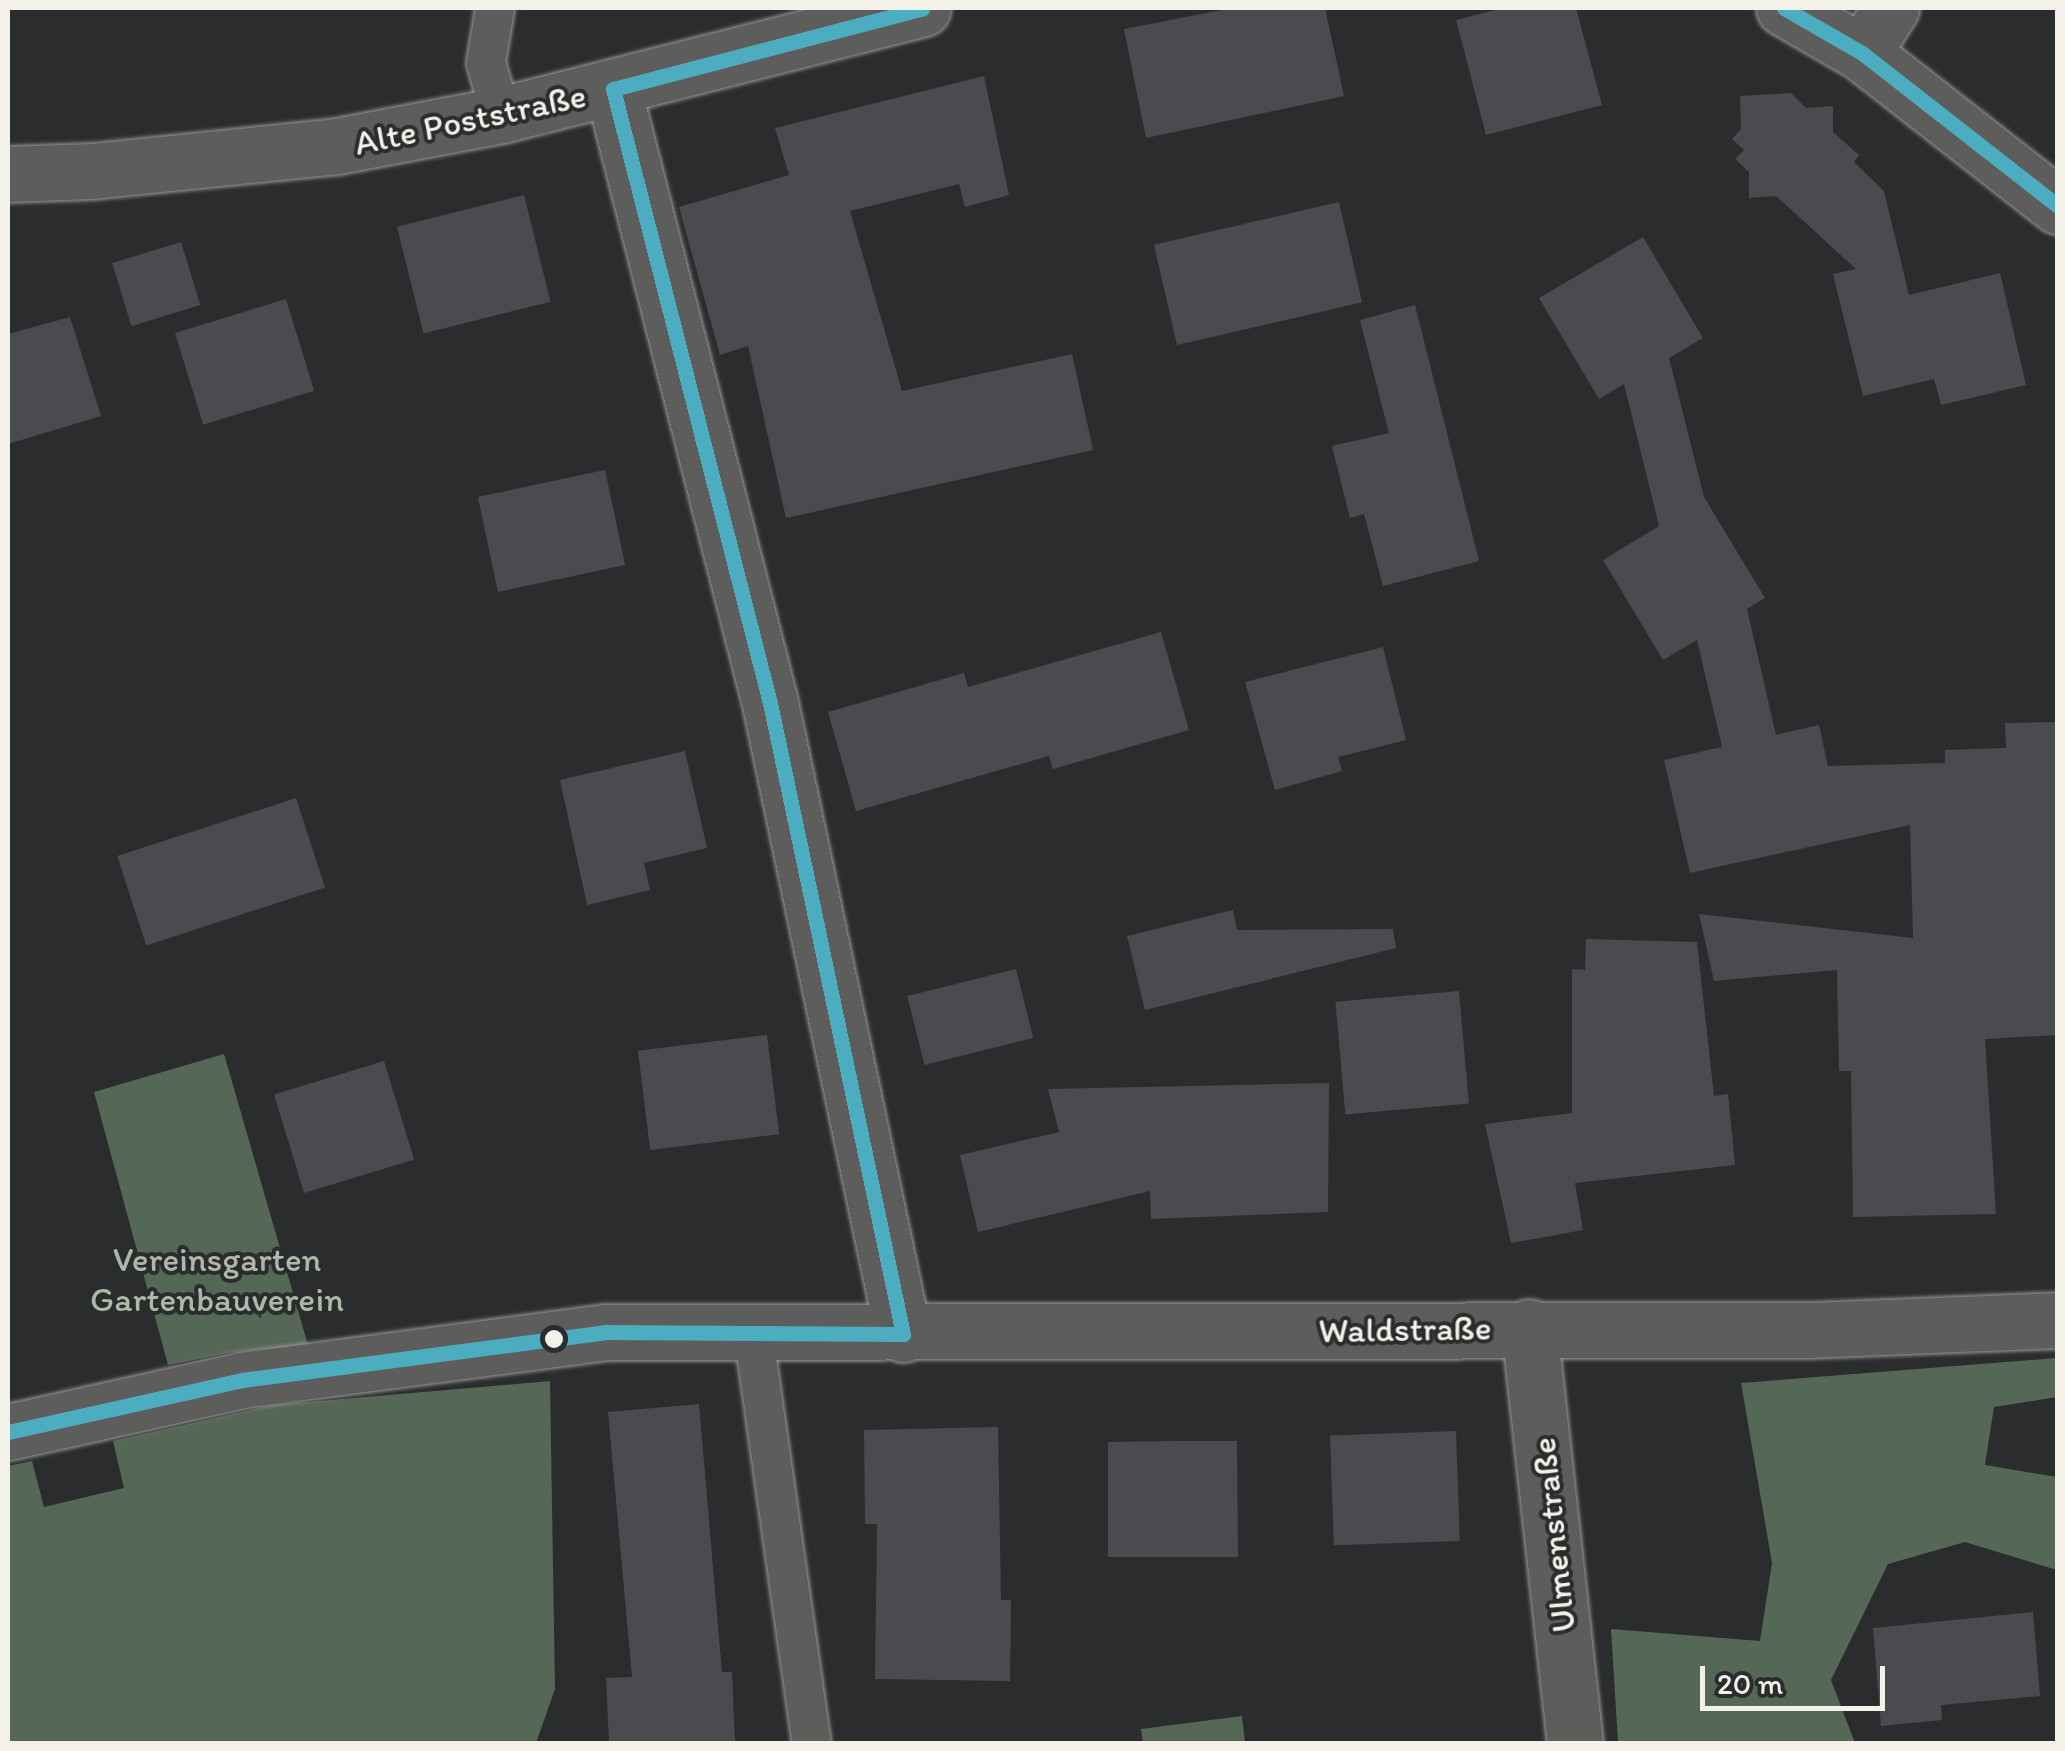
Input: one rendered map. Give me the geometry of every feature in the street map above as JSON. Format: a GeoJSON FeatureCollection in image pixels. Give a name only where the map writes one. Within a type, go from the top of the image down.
{"type":"FeatureCollection","features":[{"type":"Feature","properties":{"kind":"street","name":"Alte Poststraße"},"geometry":{"type":"LineString","coordinates":[[8,174],[92,171],[338,146],[501,116],[923,8]]}},
{"type":"Feature","properties":{"kind":"street"},"geometry":{"type":"LineString","coordinates":[[1784,8],[1862,53],[2058,206]]}},
{"type":"Feature","properties":{"kind":"street"},"geometry":{"type":"LineString","coordinates":[[1862,53],[1891,8]]}},
{"type":"Feature","properties":{"kind":"street"},"geometry":{"type":"LineString","coordinates":[[613,88],[770,703],[903,1334]]}},
{"type":"Feature","properties":{"kind":"street","name":"Waldstraße"},"geometry":{"type":"LineString","coordinates":[[8,1432],[242,1380],[605,1332],[903,1334],[1529,1327],[1809,1330],[2058,1320]]}},
{"type":"Feature","properties":{"kind":"street","name":"Ulmenstraße"},"geometry":{"type":"LineString","coordinates":[[1529,1327],[1574,1744]]}},
{"type":"Feature","properties":{"kind":"lane"},"geometry":{"type":"LineString","coordinates":[[495,8],[486,63],[501,116]]}},
{"type":"Feature","properties":{"kind":"lane"},"geometry":{"type":"LineString","coordinates":[[752,1331],[812,1744]]}},
{"type":"Feature","properties":{"kind":"green space","name":"Vereinsgarten Gartenbauverein"},"geometry":{"type":"Polygon","coordinates":[[[224,1054],[308,1345],[233,1352],[168,1365],[94,1092],[224,1054]]]}},
{"type":"Feature","properties":{"kind":"green space"},"geometry":{"type":"Polygon","coordinates":[[[2057,1358],[2057,1397],[1994,1407],[1985,1465],[2057,1477],[2057,1570],[1965,1542],[1888,1564],[1831,1680],[1855,1743],[1618,1743],[1611,1629],[1760,1641],[1772,1563],[1741,1383],[2057,1358]]]}},
{"type":"Feature","properties":{"kind":"green space"},"geometry":{"type":"Polygon","coordinates":[[[550,1381],[555,1689],[536,1743],[8,1743],[8,1466],[32,1461],[44,1507],[124,1488],[113,1441],[273,1405],[550,1381]]]}},
{"type":"Feature","properties":{"kind":"green space"},"geometry":{"type":"Polygon","coordinates":[[[1242,1716],[1245,1743],[1143,1743],[1141,1729],[1242,1716]]]}},
{"type":"Feature","properties":{"kind":"building"},"geometry":{"type":"Polygon","coordinates":[[[1232,8],[1325,8],[1344,96],[1146,138],[1124,29],[1232,8]]]}},
{"type":"Feature","properties":{"kind":"building"},"geometry":{"type":"Polygon","coordinates":[[[1503,8],[1576,8],[1602,105],[1486,135],[1456,20],[1503,8]]]}},
{"type":"Feature","properties":{"kind":"building"},"geometry":{"type":"Polygon","coordinates":[[[984,76],[1009,195],[965,207],[959,184],[850,211],[902,391],[1072,354],[1093,450],[786,518],[748,346],[720,355],[679,207],[789,175],[775,128],[984,76]]]}},
{"type":"Feature","properties":{"kind":"building"},"geometry":{"type":"Polygon","coordinates":[[[1791,93],[1806,108],[1833,106],[1833,132],[1859,155],[1854,162],[1884,191],[1909,295],[2000,273],[2026,385],[1941,405],[1934,379],[1863,396],[1833,274],[1856,269],[1776,196],[1749,198],[1749,172],[1735,159],[1744,150],[1732,139],[1741,129],[1740,96],[1791,93]]]}},
{"type":"Feature","properties":{"kind":"building"},"geometry":{"type":"Polygon","coordinates":[[[524,195],[551,302],[424,333],[397,227],[524,195]]]}},
{"type":"Feature","properties":{"kind":"building"},"geometry":{"type":"Polygon","coordinates":[[[1339,202],[1362,302],[1177,345],[1154,245],[1339,202]]]}},
{"type":"Feature","properties":{"kind":"building"},"geometry":{"type":"Polygon","coordinates":[[[1643,237],[1703,338],[1669,358],[1704,497],[1765,598],[1747,609],[1776,735],[1819,725],[1828,766],[1945,763],[1945,750],[2006,748],[2005,723],[2055,722],[2058,1035],[1985,1039],[1996,1214],[1853,1217],[1851,1071],[1839,1071],[1837,970],[1714,981],[1699,914],[1913,938],[1910,825],[1690,873],[1664,760],[1722,747],[1697,640],[1663,660],[1603,560],[1659,526],[1624,384],[1599,399],[1539,298],[1643,237]]]}},
{"type":"Feature","properties":{"kind":"building"},"geometry":{"type":"Polygon","coordinates":[[[181,242],[200,305],[131,326],[112,263],[181,242]]]}},
{"type":"Feature","properties":{"kind":"building"},"geometry":{"type":"Polygon","coordinates":[[[286,299],[314,391],[203,425],[175,333],[286,299]]]}},
{"type":"Feature","properties":{"kind":"building"},"geometry":{"type":"Polygon","coordinates":[[[1415,305],[1479,561],[1383,586],[1364,514],[1350,518],[1332,446],[1389,433],[1360,320],[1415,305]]]}},
{"type":"Feature","properties":{"kind":"building"},"geometry":{"type":"Polygon","coordinates":[[[70,317],[101,416],[8,444],[8,334],[70,317]]]}},
{"type":"Feature","properties":{"kind":"building"},"geometry":{"type":"Polygon","coordinates":[[[605,470],[625,565],[498,592],[478,497],[605,470]]]}},
{"type":"Feature","properties":{"kind":"building"},"geometry":{"type":"Polygon","coordinates":[[[1161,632],[1189,730],[1053,769],[1049,756],[856,811],[828,712],[964,673],[968,687],[1161,632]]]}},
{"type":"Feature","properties":{"kind":"building"},"geometry":{"type":"Polygon","coordinates":[[[1383,647],[1406,740],[1338,757],[1342,771],[1275,790],[1245,682],[1383,647]]]}},
{"type":"Feature","properties":{"kind":"building"},"geometry":{"type":"Polygon","coordinates":[[[685,751],[707,848],[644,863],[650,890],[587,905],[560,780],[685,751]]]}},
{"type":"Feature","properties":{"kind":"building"},"geometry":{"type":"Polygon","coordinates":[[[296,798],[325,887],[146,945],[117,856],[296,798]]]}},
{"type":"Feature","properties":{"kind":"building"},"geometry":{"type":"Polygon","coordinates":[[[1233,910],[1237,930],[1393,929],[1396,948],[1145,1010],[1127,936],[1233,910]]]}},
{"type":"Feature","properties":{"kind":"building"},"geometry":{"type":"Polygon","coordinates":[[[1586,939],[1697,942],[1714,1096],[1728,1094],[1735,1165],[1575,1183],[1583,1230],[1511,1243],[1485,1124],[1572,1113],[1572,969],[1585,970],[1586,939]]]}},
{"type":"Feature","properties":{"kind":"building"},"geometry":{"type":"Polygon","coordinates":[[[1016,969],[1033,1038],[925,1065],[907,996],[1016,969]]]}},
{"type":"Feature","properties":{"kind":"building"},"geometry":{"type":"Polygon","coordinates":[[[1459,991],[1469,1104],[1345,1114],[1335,1002],[1459,991]]]}},
{"type":"Feature","properties":{"kind":"building"},"geometry":{"type":"Polygon","coordinates":[[[767,1035],[779,1134],[650,1150],[638,1051],[767,1035]]]}},
{"type":"Feature","properties":{"kind":"building"},"geometry":{"type":"Polygon","coordinates":[[[384,1061],[414,1159],[304,1193],[274,1095],[384,1061]]]}},
{"type":"Feature","properties":{"kind":"building"},"geometry":{"type":"Polygon","coordinates":[[[1329,1083],[1328,1212],[1151,1219],[1150,1191],[978,1232],[960,1155],[1059,1132],[1048,1089],[1329,1083]]]}},
{"type":"Feature","properties":{"kind":"building"},"geometry":{"type":"Polygon","coordinates":[[[699,1404],[722,1672],[732,1672],[735,1744],[609,1744],[606,1678],[632,1677],[608,1412],[699,1404]]]}},
{"type":"Feature","properties":{"kind":"building"},"geometry":{"type":"Polygon","coordinates":[[[998,1427],[1001,1600],[1011,1600],[1010,1681],[875,1679],[877,1524],[865,1524],[864,1430],[998,1427]]]}},
{"type":"Feature","properties":{"kind":"building"},"geometry":{"type":"Polygon","coordinates":[[[1456,1431],[1460,1541],[1334,1545],[1330,1435],[1456,1431]]]}},
{"type":"Feature","properties":{"kind":"building"},"geometry":{"type":"Polygon","coordinates":[[[1237,1441],[1238,1557],[1108,1557],[1108,1442],[1237,1441]]]}},
{"type":"Feature","properties":{"kind":"building"},"geometry":{"type":"Polygon","coordinates":[[[2033,1612],[2040,1696],[1941,1705],[1942,1720],[1881,1726],[1873,1628],[2033,1612]]]}},
{"type":"Feature","properties":{"kind":"transit line"},"geometry":{"type":"LineString","coordinates":[[613,89],[923,8]]}},
{"type":"Feature","properties":{"kind":"transit line"},"geometry":{"type":"LineString","coordinates":[[1784,8],[1862,53],[2058,206]]}},
{"type":"Feature","properties":{"kind":"transit line"},"geometry":{"type":"LineString","coordinates":[[613,89],[770,703],[903,1334]]}},
{"type":"Feature","properties":{"kind":"transit line"},"geometry":{"type":"LineString","coordinates":[[8,1432],[242,1380],[605,1332],[903,1334]]}}]}
